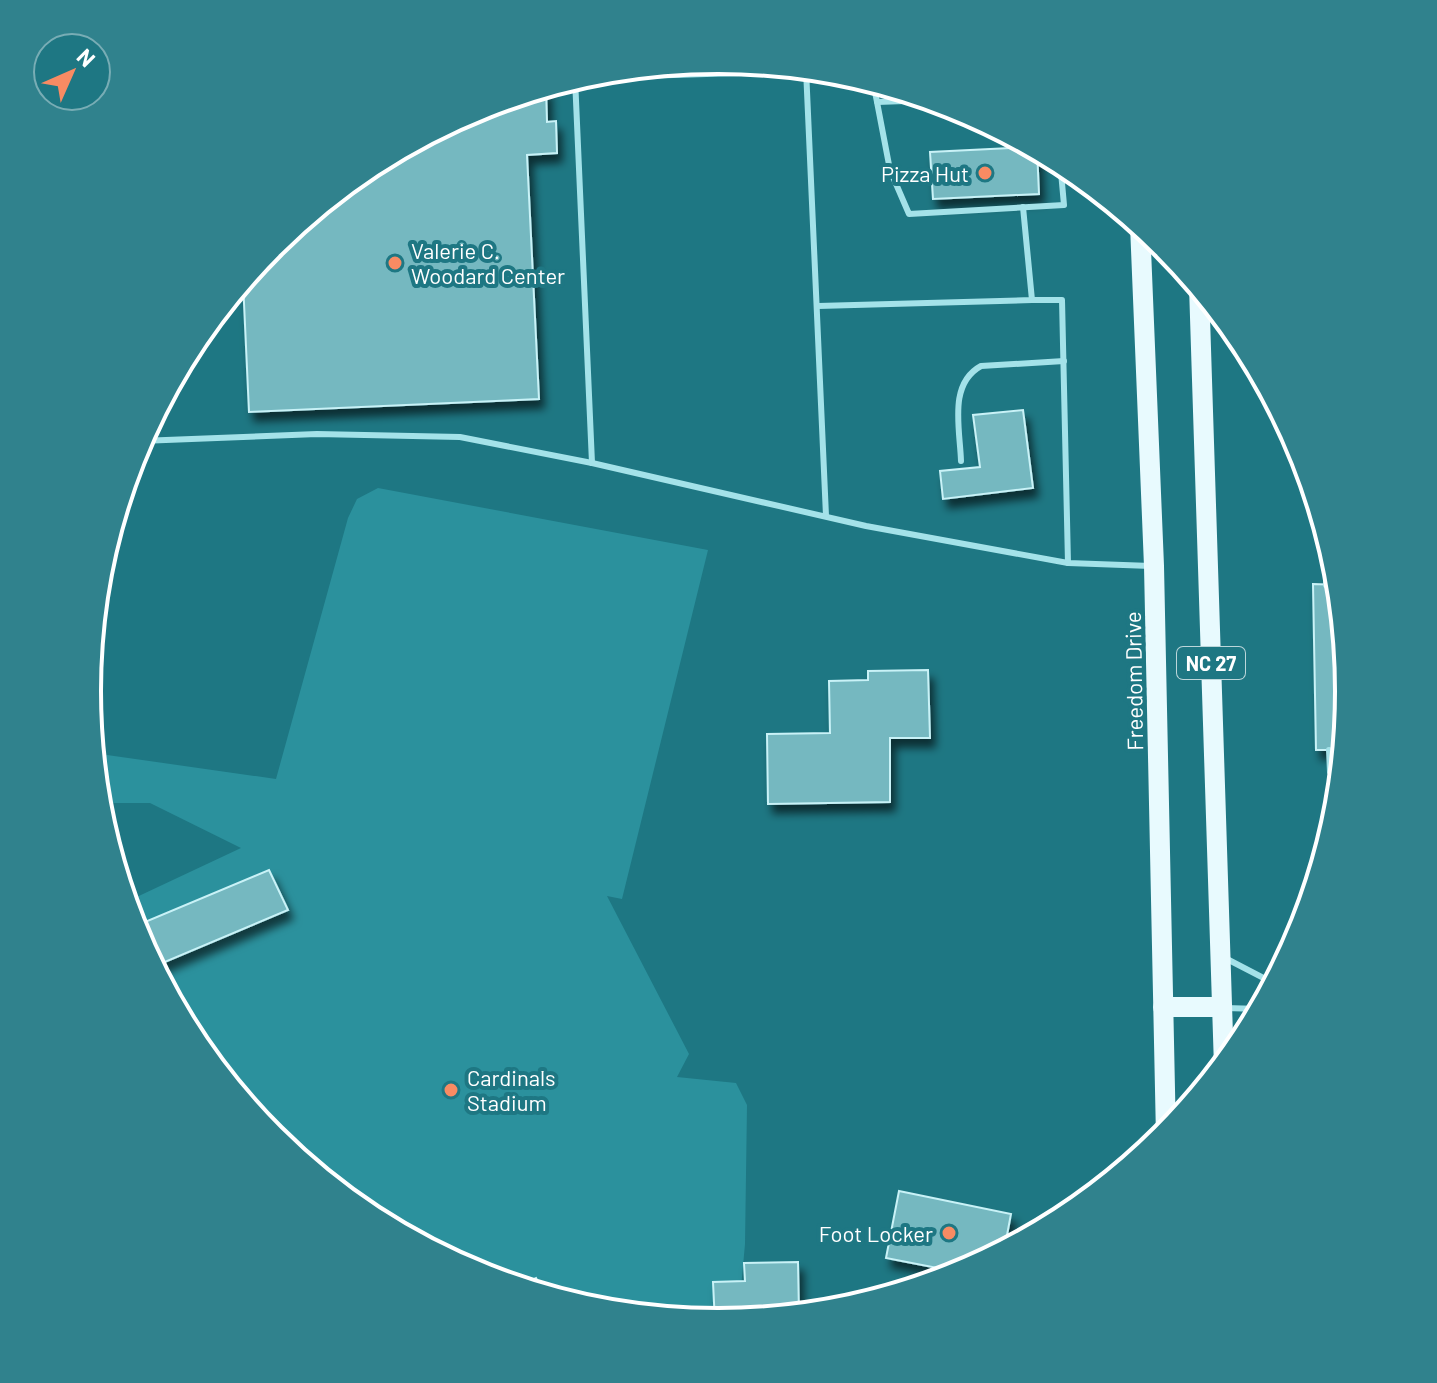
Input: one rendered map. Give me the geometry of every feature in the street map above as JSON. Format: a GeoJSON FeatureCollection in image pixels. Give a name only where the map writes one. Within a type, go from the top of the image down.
{"type":"FeatureCollection","features":[{"type":"Feature","properties":{"kind":"main road","name":"Freedom Drive"},"geometry":{"type":"LineString","coordinates":[[1141,241],[1154,566],[1166,1117]]}},
{"type":"Feature","properties":{"kind":"main road","name":"NC 27"},"geometry":{"type":"LineString","coordinates":[[1200,305],[1223,1047]]}},
{"type":"Feature","properties":{"kind":"main road"},"geometry":{"type":"LineString","coordinates":[[1163,1007],[1221,1007]]}},
{"type":"Feature","properties":{"kind":"lane"},"geometry":{"type":"LineString","coordinates":[[807,80],[826,516]]}},
{"type":"Feature","properties":{"kind":"lane"},"geometry":{"type":"LineString","coordinates":[[576,91],[592,463]]}},
{"type":"Feature","properties":{"kind":"lane"},"geometry":{"type":"LineString","coordinates":[[875,94],[890,170],[909,214],[1064,205],[1062,178]]}},
{"type":"Feature","properties":{"kind":"lane"},"geometry":{"type":"LineString","coordinates":[[877,102],[898,101]]}},
{"type":"Feature","properties":{"kind":"lane"},"geometry":{"type":"LineString","coordinates":[[1023,207],[1032,300]]}},
{"type":"Feature","properties":{"kind":"lane"},"geometry":{"type":"LineString","coordinates":[[818,306],[1062,300],[1068,563]]}},
{"type":"Feature","properties":{"kind":"lane"},"geometry":{"type":"LineString","coordinates":[[961,461],[959,392],[971,371],[981,366],[1064,361]]}},
{"type":"Feature","properties":{"kind":"lane"},"geometry":{"type":"LineString","coordinates":[[155,440],[317,434],[460,437],[592,463],[826,516],[1068,563],[1154,566]]}},
{"type":"Feature","properties":{"kind":"lane"},"geometry":{"type":"LineString","coordinates":[[1329,750],[1331,773]]}},
{"type":"Feature","properties":{"kind":"lane"},"geometry":{"type":"LineString","coordinates":[[1220,956],[1265,979]]}},
{"type":"Feature","properties":{"kind":"lane"},"geometry":{"type":"LineString","coordinates":[[1221,1007],[1248,1008]]}},
{"type":"Feature","properties":{"kind":"shaded area"},"geometry":{"type":"Polygon","coordinates":[[[378,488],[708,550],[622,899],[607,896],[689,1054],[677,1077],[736,1083],[747,1105],[745,1244],[739,1308],[638,1304],[559,1288],[482,1262],[410,1226],[375,1205],[311,1156],[254,1099],[205,1035],[165,965],[137,897],[241,848],[150,803],[111,803],[104,755],[276,779],[348,518],[357,499],[378,488]]]}},
{"type":"Feature","properties":{"kind":"building","name":"Valerie C. Woodard Center"},"geometry":{"type":"Polygon","coordinates":[[[546,99],[547,122],[556,121],[557,153],[527,155],[539,399],[249,412],[244,297],[254,284],[311,227],[375,178],[445,138],[482,121],[546,99]]]}},
{"type":"Feature","properties":{"kind":"building","name":"Pizza Hut"},"geometry":{"type":"Polygon","coordinates":[[[1011,148],[1038,163],[1039,194],[933,199],[930,152],[1011,148]]]}},
{"type":"Feature","properties":{"kind":"building"},"geometry":{"type":"Polygon","coordinates":[[[1023,410],[1033,488],[943,499],[940,471],[980,467],[973,415],[1023,410]]]}},
{"type":"Feature","properties":{"kind":"building"},"geometry":{"type":"Polygon","coordinates":[[[1313,584],[1326,584],[1335,651],[1336,692],[1333,750],[1316,750],[1313,584]]]}},
{"type":"Feature","properties":{"kind":"building"},"geometry":{"type":"Polygon","coordinates":[[[928,670],[930,738],[890,738],[890,802],[768,804],[767,734],[830,733],[829,681],[868,680],[868,671],[928,670]]]}},
{"type":"Feature","properties":{"kind":"building"},"geometry":{"type":"Polygon","coordinates":[[[269,870],[288,910],[164,962],[146,922],[269,870]]]}},
{"type":"Feature","properties":{"kind":"building","name":"Foot Locker"},"geometry":{"type":"Polygon","coordinates":[[[899,1191],[1011,1214],[1007,1237],[938,1268],[886,1258],[899,1191]]]}},
{"type":"Feature","properties":{"kind":"building"},"geometry":{"type":"Polygon","coordinates":[[[798,1262],[799,1304],[714,1309],[713,1282],[745,1281],[744,1263],[798,1262]]]}},
{"type":"Feature","properties":{"kind":"place","name":"Pizza Hut"},"geometry":{"type":"Point","coordinates":[985,173]}},
{"type":"Feature","properties":{"kind":"place","name":"Valerie C. Woodard Center"},"geometry":{"type":"Point","coordinates":[395,263]}},
{"type":"Feature","properties":{"kind":"place","name":"Cardinals Stadium"},"geometry":{"type":"Point","coordinates":[451,1090]}},
{"type":"Feature","properties":{"kind":"place","name":"Foot Locker"},"geometry":{"type":"Point","coordinates":[949,1233]}}]}
